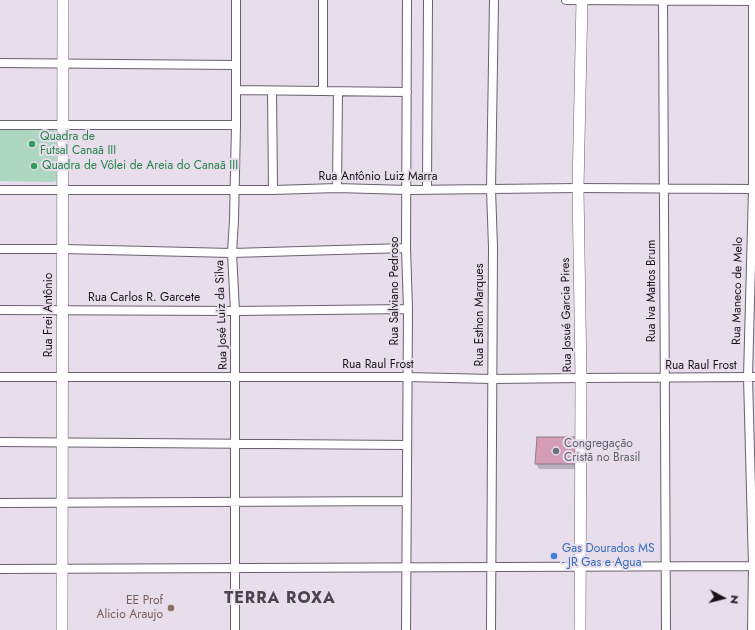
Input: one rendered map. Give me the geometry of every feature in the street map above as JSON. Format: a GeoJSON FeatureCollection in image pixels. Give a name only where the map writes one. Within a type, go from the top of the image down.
{"type":"FeatureCollection","features":[{"type":"Feature","properties":{"kind":"street","name":"Rua Frei Antônio"},"geometry":{"type":"LineString","coordinates":[[62,630],[63,0]]}},
{"type":"Feature","properties":{"kind":"street","name":"Rua José Luiz da Silva"},"geometry":{"type":"LineString","coordinates":[[235,630],[236,377],[232,253],[236,125],[236,0]]}},
{"type":"Feature","properties":{"kind":"street"},"geometry":{"type":"LineString","coordinates":[[323,0],[323,91]]}},
{"type":"Feature","properties":{"kind":"street","name":"Rua Salviano Pedroso"},"geometry":{"type":"LineString","coordinates":[[406,0],[406,248],[408,309],[406,630]]}},
{"type":"Feature","properties":{"kind":"street"},"geometry":{"type":"LineString","coordinates":[[427,189],[428,0]]}},
{"type":"Feature","properties":{"kind":"street","name":"Rua Esthon Marques"},"geometry":{"type":"LineString","coordinates":[[491,630],[493,247],[491,189],[494,0]]}},
{"type":"Feature","properties":{"kind":"street"},"geometry":{"type":"LineString","coordinates":[[566,0],[754,1]]}},
{"type":"Feature","properties":{"kind":"street","name":"Rua Josué Garcia Pires"},"geometry":{"type":"LineString","coordinates":[[580,630],[582,566],[578,188],[582,0]]}},
{"type":"Feature","properties":{"kind":"street","name":"Rua Iva Mattos Brum"},"geometry":{"type":"LineString","coordinates":[[663,0],[666,630]]}},
{"type":"Feature","properties":{"kind":"street","name":"Rua Maneco de Melo"},"geometry":{"type":"LineString","coordinates":[[752,630],[754,566],[752,377],[754,1]]}},
{"type":"Feature","properties":{"kind":"street"},"geometry":{"type":"LineString","coordinates":[[0,63],[236,65]]}},
{"type":"Feature","properties":{"kind":"street"},"geometry":{"type":"LineString","coordinates":[[236,90],[407,92]]}},
{"type":"Feature","properties":{"kind":"street"},"geometry":{"type":"LineString","coordinates":[[272,91],[272,190]]}},
{"type":"Feature","properties":{"kind":"street"},"geometry":{"type":"LineString","coordinates":[[337,188],[338,92]]}},
{"type":"Feature","properties":{"kind":"street"},"geometry":{"type":"LineString","coordinates":[[0,125],[236,125]]}},
{"type":"Feature","properties":{"kind":"street","name":"Rua Antônio Luiz Marra"},"geometry":{"type":"LineString","coordinates":[[0,190],[272,190],[337,188],[407,190],[578,188],[754,189]]}},
{"type":"Feature","properties":{"kind":"street"},"geometry":{"type":"LineString","coordinates":[[0,249],[232,253],[406,248]]}},
{"type":"Feature","properties":{"kind":"street","name":"Rua Carlos R. Garcete"},"geometry":{"type":"LineString","coordinates":[[0,310],[235,311],[408,309]]}},
{"type":"Feature","properties":{"kind":"street","name":"Rua Raul Frost"},"geometry":{"type":"LineString","coordinates":[[0,377],[407,377],[492,380],[752,377]]}},
{"type":"Feature","properties":{"kind":"street"},"geometry":{"type":"LineString","coordinates":[[0,442],[62,444],[407,445]]}},
{"type":"Feature","properties":{"kind":"street"},"geometry":{"type":"LineString","coordinates":[[0,503],[407,501]]}},
{"type":"Feature","properties":{"kind":"street"},"geometry":{"type":"LineString","coordinates":[[0,569],[754,566]]}},
{"type":"Feature","properties":{"kind":"green space"},"geometry":{"type":"Polygon","coordinates":[[[0,127],[53,129],[56,132],[56,181],[0,181],[0,127]]]}},
{"type":"Feature","properties":{"kind":"building","name":"Congregação Cristã no Brasil"},"geometry":{"type":"Polygon","coordinates":[[[537,437],[576,437],[576,464],[535,464],[537,437]]]}},
{"type":"Feature","properties":{"kind":"place","name":"Quadra de Futsal Canaã III"},"geometry":{"type":"Point","coordinates":[32,144]}},
{"type":"Feature","properties":{"kind":"place","name":"Quadra de Vôlei de Areia do Canaã III"},"geometry":{"type":"Point","coordinates":[34,166]}},
{"type":"Feature","properties":{"kind":"place","name":"Congregação Cristã no Brasil"},"geometry":{"type":"Point","coordinates":[556,451]}},
{"type":"Feature","properties":{"kind":"place","name":"Gas Dourados MS - JR Gas e Agua"},"geometry":{"type":"Point","coordinates":[554,556]}},
{"type":"Feature","properties":{"kind":"place","name":"EE Prof Alicio Araujo"},"geometry":{"type":"Point","coordinates":[171,608]}},
{"type":"Feature","properties":{"kind":"district","name":"TERRA ROXA"},"geometry":{"type":"Point","coordinates":[280,599]}}]}
